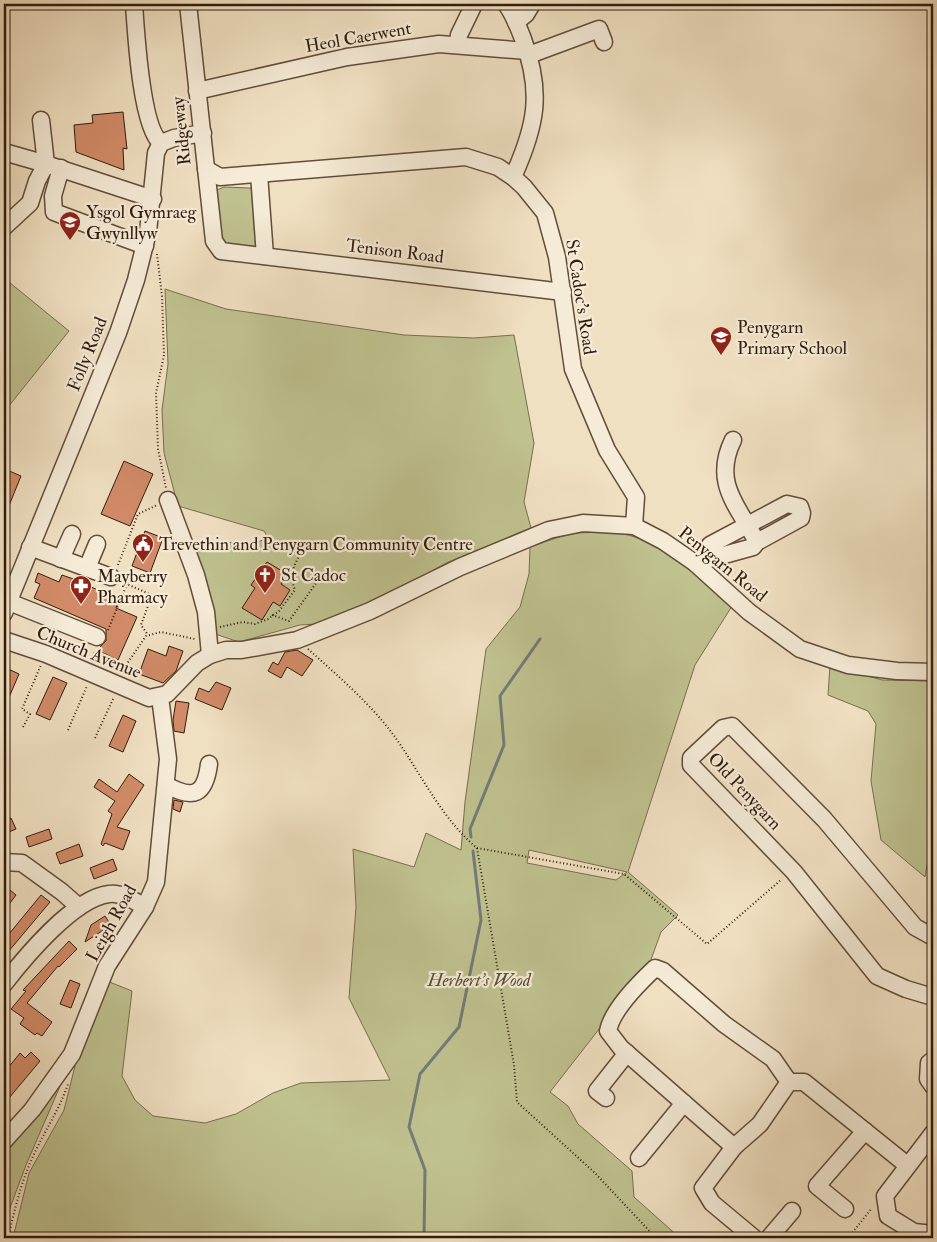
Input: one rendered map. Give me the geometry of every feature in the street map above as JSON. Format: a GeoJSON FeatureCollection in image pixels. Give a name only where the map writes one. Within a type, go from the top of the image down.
{"type":"FeatureCollection","features":[{"type":"Feature","properties":{"kind":"street"},"geometry":{"type":"LineString","coordinates":[[134,4],[136,40],[149,125],[156,139],[161,143],[174,138],[203,133]]}},
{"type":"Feature","properties":{"kind":"street","name":"Ridgeway"},"geometry":{"type":"LineString","coordinates":[[188,4],[214,241],[221,252]]}},
{"type":"Feature","properties":{"kind":"street"},"geometry":{"type":"LineString","coordinates":[[458,44],[459,35],[474,4]]}},
{"type":"Feature","properties":{"kind":"street"},"geometry":{"type":"LineString","coordinates":[[506,4],[516,22],[528,53],[535,88],[534,115],[528,143],[512,177]]}},
{"type":"Feature","properties":{"kind":"street"},"geometry":{"type":"LineString","coordinates":[[516,22],[526,14],[532,4]]}},
{"type":"Feature","properties":{"kind":"street"},"geometry":{"type":"LineString","coordinates":[[528,53],[600,30],[604,42]]}},
{"type":"Feature","properties":{"kind":"street","name":"Heol Caerwent"},"geometry":{"type":"LineString","coordinates":[[197,91],[347,57],[440,44],[458,44],[528,53]]}},
{"type":"Feature","properties":{"kind":"street"},"geometry":{"type":"LineString","coordinates":[[41,120],[54,166],[54,212],[146,239]]}},
{"type":"Feature","properties":{"kind":"street","name":"Folly Road"},"geometry":{"type":"LineString","coordinates":[[6,607],[118,333],[146,239],[153,198],[156,153],[161,143]]}},
{"type":"Feature","properties":{"kind":"street"},"geometry":{"type":"LineString","coordinates":[[4,152],[153,198]]}},
{"type":"Feature","properties":{"kind":"street","name":"St Cadoc's Road"},"geometry":{"type":"LineString","coordinates":[[206,169],[220,177],[466,157],[498,167],[524,187],[545,214],[557,257],[573,369],[607,450],[636,497],[634,526]]}},
{"type":"Feature","properties":{"kind":"street"},"geometry":{"type":"LineString","coordinates":[[4,227],[30,202],[37,181],[54,166]]}},
{"type":"Feature","properties":{"kind":"street"},"geometry":{"type":"LineString","coordinates":[[259,174],[265,256]]}},
{"type":"Feature","properties":{"kind":"street","name":"Tenison Road"},"geometry":{"type":"LineString","coordinates":[[221,252],[563,292]]}},
{"type":"Feature","properties":{"kind":"street"},"geometry":{"type":"LineString","coordinates":[[733,440],[724,468],[725,484],[757,542]]}},
{"type":"Feature","properties":{"kind":"street"},"geometry":{"type":"LineString","coordinates":[[168,500],[196,575],[206,612],[209,643]]}},
{"type":"Feature","properties":{"kind":"street"},"geometry":{"type":"LineString","coordinates":[[696,563],[753,547],[757,542],[801,518],[802,513],[800,508],[787,504],[710,545]]}},
{"type":"Feature","properties":{"kind":"street","name":"Penygarn Road"},"geometry":{"type":"LineString","coordinates":[[160,697],[174,688],[196,663],[209,643],[226,650],[242,650],[297,640],[370,611],[460,566],[549,530],[583,523],[634,526],[663,541],[696,563],[749,612],[800,649],[848,665],[897,671],[933,672]]}},
{"type":"Feature","properties":{"kind":"street"},"geometry":{"type":"LineString","coordinates":[[61,559],[72,534]]}},
{"type":"Feature","properties":{"kind":"street"},"geometry":{"type":"LineString","coordinates":[[87,568],[97,544]]}},
{"type":"Feature","properties":{"kind":"street"},"geometry":{"type":"LineString","coordinates":[[30,547],[112,578]]}},
{"type":"Feature","properties":{"kind":"street"},"geometry":{"type":"LineString","coordinates":[[6,607],[96,637]]}},
{"type":"Feature","properties":{"kind":"street","name":"Church Avenue"},"geometry":{"type":"LineString","coordinates":[[4,640],[46,654],[149,698],[160,697]]}},
{"type":"Feature","properties":{"kind":"street","name":"Leigh Road"},"geometry":{"type":"LineString","coordinates":[[4,1140],[32,1110],[72,1054],[108,966],[145,907],[156,882],[168,759],[160,697]]}},
{"type":"Feature","properties":{"kind":"street","name":"Old Penygarn"},"geometry":{"type":"LineString","coordinates":[[933,937],[915,926],[824,819],[777,769],[732,726],[723,728],[691,758],[691,765],[794,872],[877,976],[906,989],[933,997]]}},
{"type":"Feature","properties":{"kind":"street"},"geometry":{"type":"LineString","coordinates":[[166,785],[181,793],[191,793],[201,789],[206,783],[209,764]]}},
{"type":"Feature","properties":{"kind":"street"},"geometry":{"type":"LineString","coordinates":[[4,862],[22,863],[79,907]]}},
{"type":"Feature","properties":{"kind":"street"},"geometry":{"type":"LineString","coordinates":[[4,984],[47,934],[79,907],[110,894],[131,899],[145,907]]}},
{"type":"Feature","properties":{"kind":"street"},"geometry":{"type":"LineString","coordinates":[[734,1147],[627,1053],[608,1031],[610,1020],[655,968],[663,971],[724,1024],[773,1059],[789,1082]]}},
{"type":"Feature","properties":{"kind":"street"},"geometry":{"type":"LineString","coordinates":[[606,1098],[597,1091],[627,1053]]}},
{"type":"Feature","properties":{"kind":"street"},"geometry":{"type":"LineString","coordinates":[[933,1060],[929,1063],[928,1079],[933,1086]]}},
{"type":"Feature","properties":{"kind":"street"},"geometry":{"type":"LineString","coordinates":[[789,1082],[804,1082],[907,1165]]}},
{"type":"Feature","properties":{"kind":"street"},"geometry":{"type":"LineString","coordinates":[[754,1238],[712,1203],[703,1188],[734,1147],[760,1124],[789,1082]]}},
{"type":"Feature","properties":{"kind":"street"},"geometry":{"type":"LineString","coordinates":[[639,1158],[684,1103]]}},
{"type":"Feature","properties":{"kind":"street"},"geometry":{"type":"LineString","coordinates":[[845,1209],[817,1186],[865,1131]]}},
{"type":"Feature","properties":{"kind":"street"},"geometry":{"type":"LineString","coordinates":[[933,1133],[885,1196],[888,1216],[914,1232],[933,1234]]}},
{"type":"Feature","properties":{"kind":"street"},"geometry":{"type":"LineString","coordinates":[[771,1235],[792,1211]]}},
{"type":"Feature","properties":{"kind":"path"},"geometry":{"type":"LineString","coordinates":[[146,239],[156,240],[162,296],[164,355],[156,393],[158,449],[168,500],[138,514],[112,578],[152,595],[142,625],[148,635]]}},
{"type":"Feature","properties":{"kind":"path"},"geometry":{"type":"LineString","coordinates":[[95,738],[117,685],[135,649],[148,635],[161,632],[209,643],[243,622],[255,624],[272,615],[290,599],[295,590],[292,571],[303,550]]}},
{"type":"Feature","properties":{"kind":"path"},"geometry":{"type":"LineString","coordinates":[[272,615],[289,621],[324,572]]}},
{"type":"Feature","properties":{"kind":"path"},"geometry":{"type":"LineString","coordinates":[[68,730],[92,674],[96,637],[106,636],[127,584]]}},
{"type":"Feature","properties":{"kind":"path"},"geometry":{"type":"LineString","coordinates":[[297,640],[348,684],[393,735],[458,833],[476,848],[624,874],[707,944],[776,883],[794,872]]}},
{"type":"Feature","properties":{"kind":"path"},"geometry":{"type":"LineString","coordinates":[[23,727],[30,714],[22,709],[46,654]]}},
{"type":"Feature","properties":{"kind":"path"},"geometry":{"type":"LineString","coordinates":[[476,848],[514,1065],[517,1102],[595,1173],[656,1238]]}},
{"type":"Feature","properties":{"kind":"path"},"geometry":{"type":"LineString","coordinates":[[8,1238],[18,1197],[36,1150],[61,1104]]}},
{"type":"Feature","properties":{"kind":"green space"},"geometry":{"type":"Polygon","coordinates":[[[224,187],[250,188],[255,191],[258,247],[252,252],[222,244],[215,196],[217,190],[224,187]]]}},
{"type":"Feature","properties":{"kind":"green space"},"geometry":{"type":"Polygon","coordinates":[[[4,278],[69,331],[4,412],[4,278]]]}},
{"type":"Feature","properties":{"kind":"green space"},"geometry":{"type":"Polygon","coordinates":[[[165,289],[226,309],[404,335],[474,338],[514,335],[534,443],[524,502],[531,528],[446,563],[379,601],[317,624],[300,625],[239,642],[212,633],[193,553],[198,552],[197,542],[255,543],[268,538],[264,531],[178,506],[164,453],[162,410],[168,364],[165,289]]]}},
{"type":"Feature","properties":{"kind":"green space","name":"Herbert's Wood"},"geometry":{"type":"Polygon","coordinates":[[[611,532],[629,535],[646,541],[677,558],[692,569],[732,606],[695,665],[628,872],[678,915],[661,932],[649,965],[550,1092],[568,1106],[578,1124],[632,1171],[634,1197],[680,1238],[13,1238],[29,1173],[64,1110],[77,1058],[107,981],[132,991],[122,1076],[135,1100],[153,1116],[205,1123],[236,1114],[273,1093],[301,1083],[390,1080],[349,998],[356,907],[353,849],[414,867],[426,833],[461,850],[465,802],[486,649],[520,607],[529,574],[530,547],[571,533],[611,532]],[[529,850],[527,863],[616,880],[627,872],[529,850]]]}},
{"type":"Feature","properties":{"kind":"green space"},"geometry":{"type":"Polygon","coordinates":[[[830,665],[882,680],[933,681],[933,831],[925,877],[881,840],[871,781],[876,724],[868,711],[828,695],[830,665]]]}},
{"type":"Feature","properties":{"kind":"green space"},"geometry":{"type":"Polygon","coordinates":[[[64,1077],[26,1165],[4,1224],[4,1147],[64,1077]]]}},
{"type":"Feature","properties":{"kind":"building"},"geometry":{"type":"Polygon","coordinates":[[[123,112],[127,149],[123,148],[124,170],[76,152],[74,125],[93,123],[92,115],[123,112]]]}},
{"type":"Feature","properties":{"kind":"building"},"geometry":{"type":"Polygon","coordinates":[[[124,461],[153,474],[130,526],[101,514],[124,461]]]}},
{"type":"Feature","properties":{"kind":"building"},"geometry":{"type":"Polygon","coordinates":[[[7,470],[21,476],[4,518],[4,479],[7,470]]]}},
{"type":"Feature","properties":{"kind":"building"},"geometry":{"type":"Polygon","coordinates":[[[145,531],[163,538],[150,573],[132,566],[145,531]]]}},
{"type":"Feature","properties":{"kind":"building"},"geometry":{"type":"Polygon","coordinates":[[[267,562],[287,574],[281,584],[290,590],[280,606],[273,602],[262,620],[242,608],[255,588],[251,585],[267,562]]]}},
{"type":"Feature","properties":{"kind":"building"},"geometry":{"type":"Polygon","coordinates":[[[38,573],[59,582],[62,575],[79,581],[81,577],[90,580],[87,585],[119,600],[116,608],[137,617],[118,660],[97,650],[106,641],[106,629],[34,598],[40,584],[35,582],[38,573]]]}},
{"type":"Feature","properties":{"kind":"building"},"geometry":{"type":"Polygon","coordinates":[[[169,646],[183,651],[176,671],[163,683],[139,674],[148,649],[166,656],[169,646]]]}},
{"type":"Feature","properties":{"kind":"building"},"geometry":{"type":"Polygon","coordinates":[[[297,650],[313,660],[302,676],[287,667],[281,678],[268,671],[273,662],[278,665],[285,652],[297,650]]]}},
{"type":"Feature","properties":{"kind":"building"},"geometry":{"type":"Polygon","coordinates":[[[4,667],[19,674],[4,709],[4,667]]]}},
{"type":"Feature","properties":{"kind":"building"},"geometry":{"type":"Polygon","coordinates":[[[53,677],[67,683],[50,720],[36,714],[53,677]]]}},
{"type":"Feature","properties":{"kind":"building"},"geometry":{"type":"Polygon","coordinates":[[[216,682],[231,688],[222,710],[195,699],[199,688],[209,692],[216,682]]]}},
{"type":"Feature","properties":{"kind":"building"},"geometry":{"type":"Polygon","coordinates":[[[176,701],[189,703],[184,733],[174,731],[173,720],[176,701]]]}},
{"type":"Feature","properties":{"kind":"building"},"geometry":{"type":"Polygon","coordinates":[[[123,715],[136,721],[123,752],[109,746],[123,715]]]}},
{"type":"Feature","properties":{"kind":"building"},"geometry":{"type":"Polygon","coordinates":[[[129,774],[144,785],[117,827],[130,831],[123,850],[105,843],[103,846],[101,844],[112,814],[108,811],[115,801],[94,787],[99,779],[117,792],[129,774]]]}},
{"type":"Feature","properties":{"kind":"building"},"geometry":{"type":"Polygon","coordinates":[[[174,800],[183,802],[180,812],[173,809],[174,800]]]}},
{"type":"Feature","properties":{"kind":"building"},"geometry":{"type":"Polygon","coordinates":[[[11,818],[16,829],[4,834],[4,821],[11,818]]]}},
{"type":"Feature","properties":{"kind":"building"},"geometry":{"type":"Polygon","coordinates":[[[49,829],[52,839],[29,847],[26,837],[49,829]]]}},
{"type":"Feature","properties":{"kind":"building"},"geometry":{"type":"Polygon","coordinates":[[[79,844],[83,856],[60,864],[56,853],[79,844]]]}},
{"type":"Feature","properties":{"kind":"building"},"geometry":{"type":"Polygon","coordinates":[[[113,859],[117,870],[94,879],[90,868],[113,859]]]}},
{"type":"Feature","properties":{"kind":"building"},"geometry":{"type":"Polygon","coordinates":[[[4,885],[16,895],[4,911],[4,885]]]}},
{"type":"Feature","properties":{"kind":"building"},"geometry":{"type":"Polygon","coordinates":[[[41,895],[50,902],[8,952],[4,948],[4,940],[41,895]]]}},
{"type":"Feature","properties":{"kind":"building"},"geometry":{"type":"Polygon","coordinates":[[[105,916],[111,925],[85,942],[91,925],[105,916]]]}},
{"type":"Feature","properties":{"kind":"building"},"geometry":{"type":"Polygon","coordinates":[[[69,941],[77,949],[58,966],[27,1003],[52,1022],[42,1036],[37,1033],[35,1035],[20,1024],[24,1018],[11,1009],[26,991],[23,990],[69,941]]]}},
{"type":"Feature","properties":{"kind":"building"},"geometry":{"type":"Polygon","coordinates":[[[70,980],[80,984],[71,1008],[60,1004],[70,980]]]}},
{"type":"Feature","properties":{"kind":"building"},"geometry":{"type":"Polygon","coordinates":[[[31,1052],[40,1061],[4,1104],[4,1073],[20,1053],[25,1058],[31,1052]]]}},
{"type":"Feature","properties":{"kind":"waterway"},"geometry":{"type":"LineString","coordinates":[[471,837],[470,829],[504,745],[500,696],[540,639]]}},
{"type":"Feature","properties":{"kind":"waterway"},"geometry":{"type":"LineString","coordinates":[[424,1238],[425,1170],[409,1127],[420,1074],[459,1027],[481,920],[473,851]]}},
{"type":"Feature","properties":{"kind":"place","name":"Ysgol Gymraeg Gwynllyw"},"geometry":{"type":"Point","coordinates":[70,241]}},
{"type":"Feature","properties":{"kind":"place","name":"Penygarn Primary School"},"geometry":{"type":"Point","coordinates":[721,356]}},
{"type":"Feature","properties":{"kind":"place","name":"Trevethin and Penygarn Community Centre"},"geometry":{"type":"Point","coordinates":[143,563]}},
{"type":"Feature","properties":{"kind":"place","name":"St Cadoc"},"geometry":{"type":"Point","coordinates":[265,594]}},
{"type":"Feature","properties":{"kind":"place","name":"Mayberry Pharmacy"},"geometry":{"type":"Point","coordinates":[81,605]}}]}
